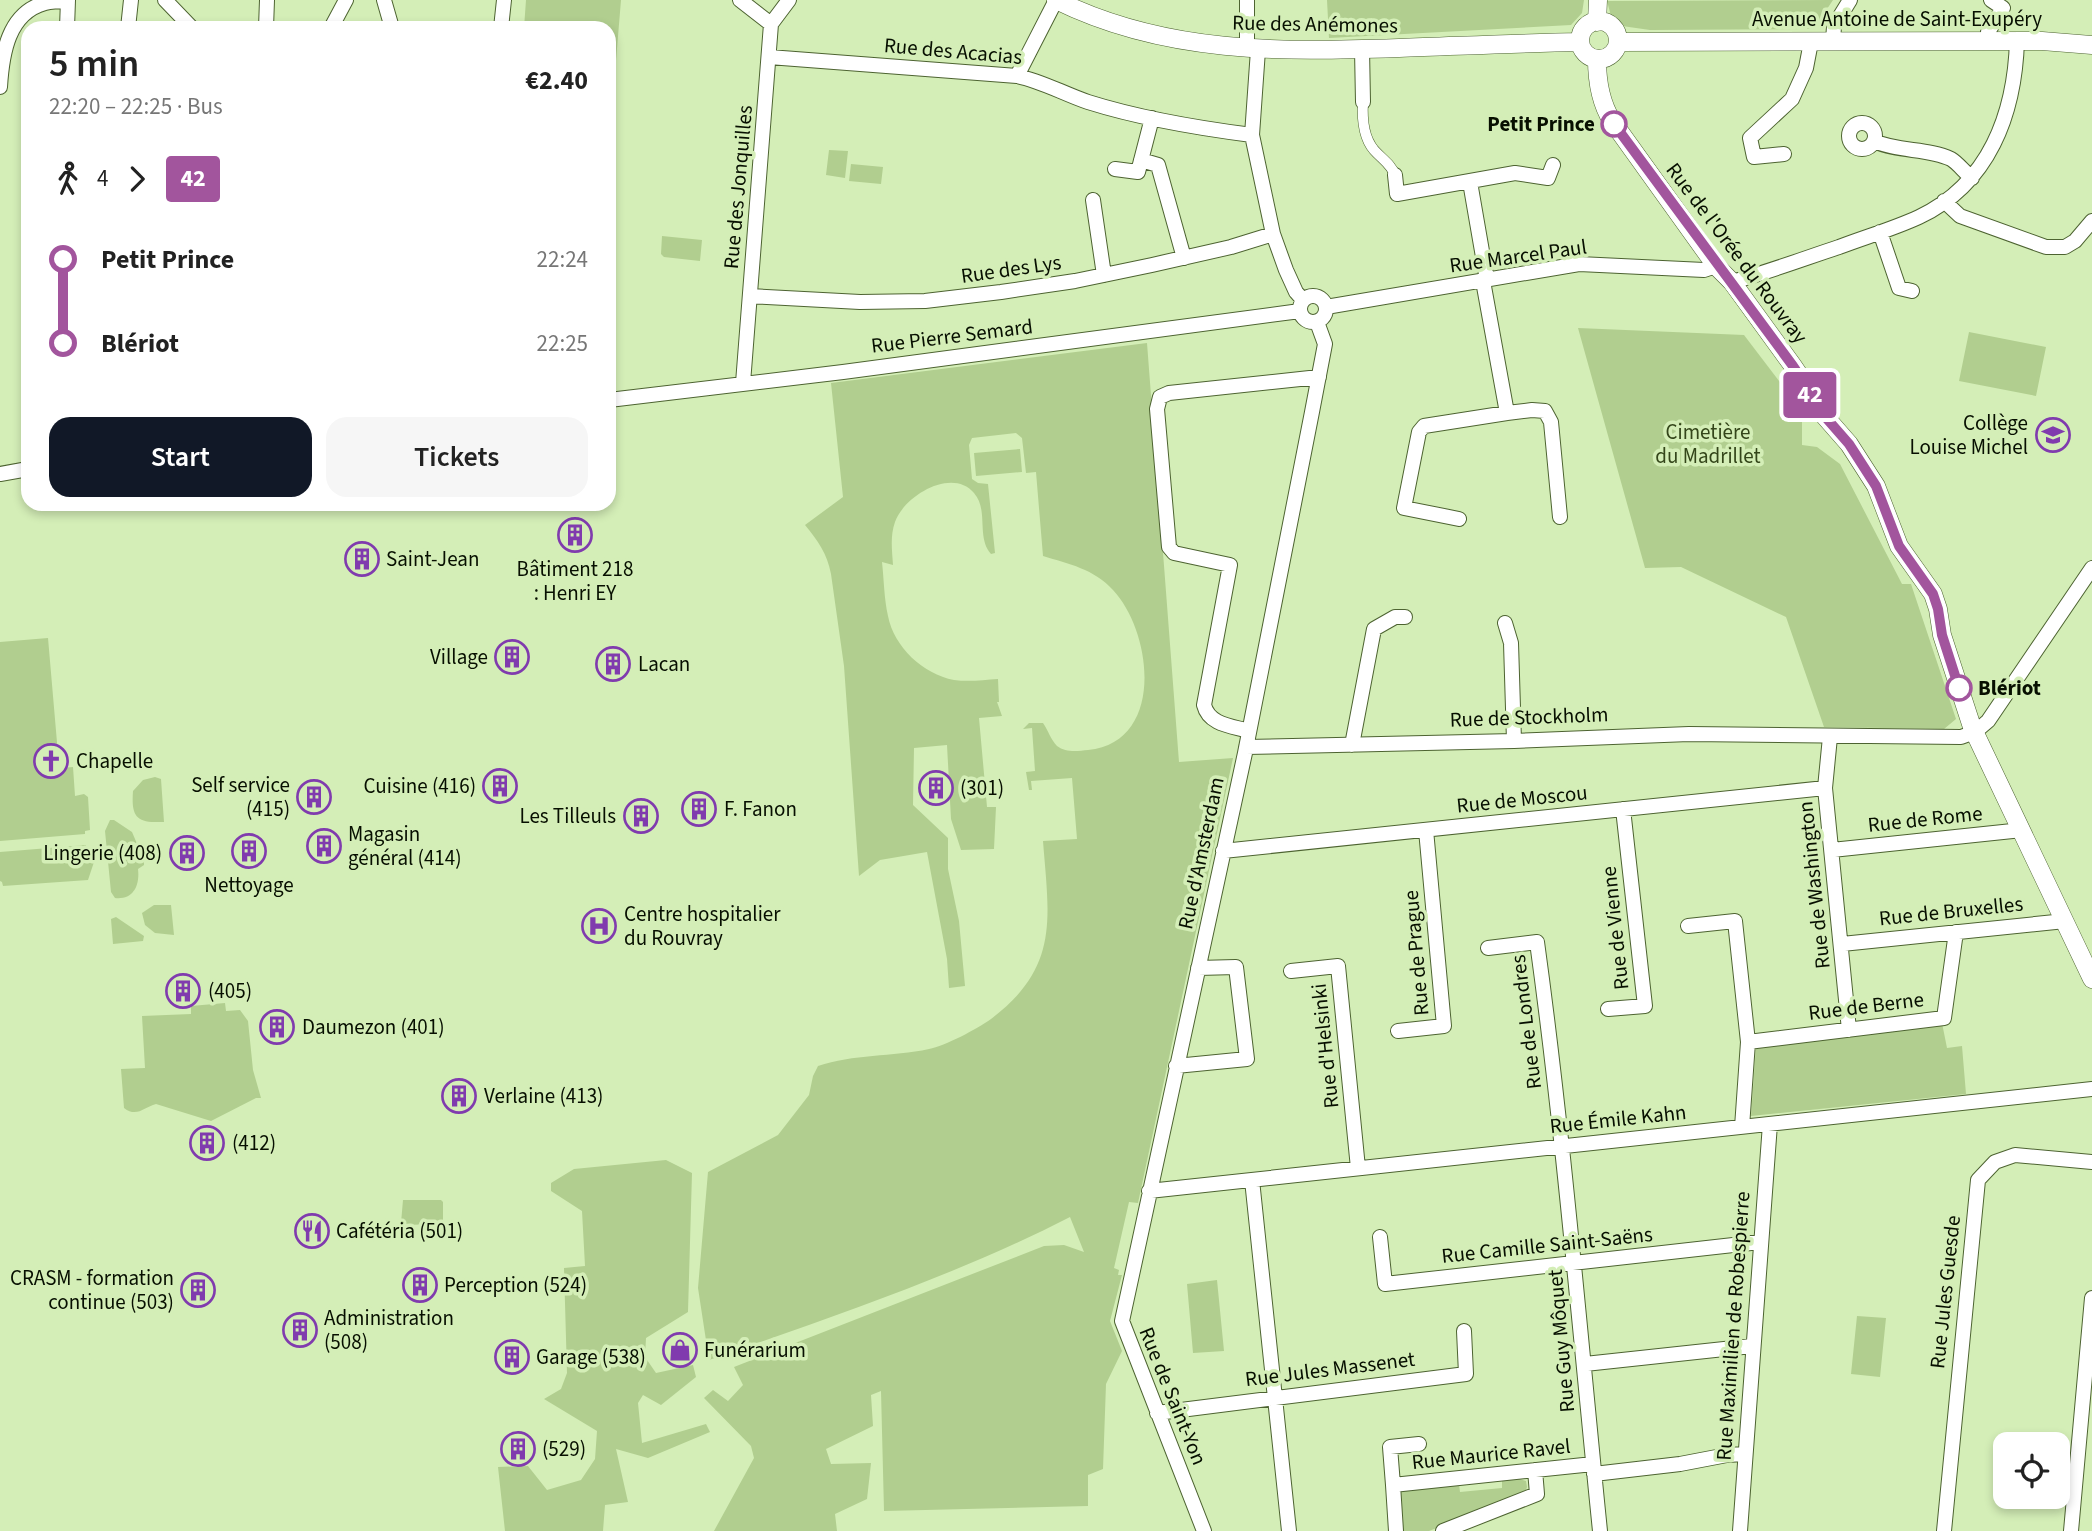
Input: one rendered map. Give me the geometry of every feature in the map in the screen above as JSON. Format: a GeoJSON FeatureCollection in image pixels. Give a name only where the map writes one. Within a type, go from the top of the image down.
{"type":"FeatureCollection","features":[{"type":"Feature","properties":{"kind":"street"},"geometry":{"type":"LineString","coordinates":[[0,87],[4,42],[26,12],[46,3],[68,0],[67,21]]}},
{"type":"Feature","properties":{"kind":"street"},"geometry":{"type":"LineString","coordinates":[[129,21],[131,0]]}},
{"type":"Feature","properties":{"kind":"street"},"geometry":{"type":"LineString","coordinates":[[165,0],[185,21]]}},
{"type":"Feature","properties":{"kind":"street"},"geometry":{"type":"LineString","coordinates":[[266,21],[267,0]]}},
{"type":"Feature","properties":{"kind":"street"},"geometry":{"type":"LineString","coordinates":[[335,21],[346,0]]}},
{"type":"Feature","properties":{"kind":"street"},"geometry":{"type":"LineString","coordinates":[[384,0],[390,21]]}},
{"type":"Feature","properties":{"kind":"street"},"geometry":{"type":"LineString","coordinates":[[502,21],[504,0]]}},
{"type":"Feature","properties":{"kind":"street"},"geometry":{"type":"LineString","coordinates":[[740,0],[771,24],[789,0]]}},
{"type":"Feature","properties":{"kind":"street"},"geometry":{"type":"LineString","coordinates":[[1017,76],[1056,0]]}},
{"type":"Feature","properties":{"kind":"street","name":"Rue des Anémones"},"geometry":{"type":"LineString","coordinates":[[1056,0],[1089,15],[1146,34],[1252,49],[1362,49],[1580,42]]}},
{"type":"Feature","properties":{"kind":"street"},"geometry":{"type":"LineString","coordinates":[[1247,0],[1252,49],[1252,135],[1273,234],[1307,321],[1317,322]]}},
{"type":"Feature","properties":{"kind":"street"},"geometry":{"type":"LineString","coordinates":[[1597,22],[1598,0]]}},
{"type":"Feature","properties":{"kind":"street"},"geometry":{"type":"LineString","coordinates":[[1833,42],[1834,26],[1850,0]]}},
{"type":"Feature","properties":{"kind":"street"},"geometry":{"type":"LineString","coordinates":[[1988,40],[1988,32],[2003,8],[1991,0]]}},
{"type":"Feature","properties":{"kind":"street"},"geometry":{"type":"LineString","coordinates":[[1597,22],[1604,22],[1613,28],[1618,41],[1611,55],[1605,59],[1597,59],[1585,53],[1580,42],[1581,33],[1586,27],[1597,22]]}},
{"type":"Feature","properties":{"kind":"street","name":"Rue des Jonquilles"},"geometry":{"type":"LineString","coordinates":[[743,383],[771,24]]}},
{"type":"Feature","properties":{"kind":"street"},"geometry":{"type":"LineString","coordinates":[[1732,282],[1921,216],[1972,178],[1993,149],[2002,128],[2009,102],[2017,40]]}},
{"type":"Feature","properties":{"kind":"street","name":"Avenue Antoine de Saint-Exupéry"},"geometry":{"type":"LineString","coordinates":[[1618,41],[1811,43],[2017,40],[2092,45]]}},
{"type":"Feature","properties":{"kind":"street"},"geometry":{"type":"LineString","coordinates":[[1784,154],[1754,157],[1750,138],[1792,99],[1806,68],[1811,43]]}},
{"type":"Feature","properties":{"kind":"street"},"geometry":{"type":"LineString","coordinates":[[1362,49],[1362,121],[1371,147],[1392,168],[1397,194],[1515,173],[1548,178],[1553,165]]}},
{"type":"Feature","properties":{"kind":"street","name":"Rue des Acacias"},"geometry":{"type":"LineString","coordinates":[[769,57],[1031,78],[1088,102],[1190,127],[1252,135]]}},
{"type":"Feature","properties":{"kind":"street","name":"Rue de l'Orée du Rouvray"},"geometry":{"type":"LineString","coordinates":[[1597,59],[1597,76],[1609,117],[1716,266],[1732,282],[1808,388],[1814,404],[1849,444],[1876,486],[1899,546],[1936,601],[1942,635],[1975,733]]}},
{"type":"Feature","properties":{"kind":"street"},"geometry":{"type":"LineString","coordinates":[[1115,169],[1138,172],[1152,118]]}},
{"type":"Feature","properties":{"kind":"street"},"geometry":{"type":"LineString","coordinates":[[1874,141],[1891,148],[1952,160],[1972,178]]}},
{"type":"Feature","properties":{"kind":"street"},"geometry":{"type":"LineString","coordinates":[[1141,160],[1158,165],[1184,258]]}},
{"type":"Feature","properties":{"kind":"street"},"geometry":{"type":"LineString","coordinates":[[1469,182],[1507,414]]}},
{"type":"Feature","properties":{"kind":"street"},"geometry":{"type":"LineString","coordinates":[[1093,200],[1104,275]]}},
{"type":"Feature","properties":{"kind":"street"},"geometry":{"type":"LineString","coordinates":[[1944,201],[1960,216],[2046,247],[2066,247],[2075,242],[2092,221]]}},
{"type":"Feature","properties":{"kind":"street"},"geometry":{"type":"LineString","coordinates":[[1880,232],[1899,288],[1912,291]]}},
{"type":"Feature","properties":{"kind":"street","name":"Rue des Lys"},"geometry":{"type":"LineString","coordinates":[[750,296],[860,302],[925,301],[1001,292],[1104,275],[1184,258],[1273,234]]}},
{"type":"Feature","properties":{"kind":"street","name":"Rue Marcel Paul"},"geometry":{"type":"LineString","coordinates":[[1326,307],[1579,264],[1704,270],[1716,266]]}},
{"type":"Feature","properties":{"kind":"street"},"geometry":{"type":"LineString","coordinates":[[1301,305],[1315,296],[1323,300],[1325,314],[1317,322]]}},
{"type":"Feature","properties":{"kind":"street","name":"Rue Pierre Semard"},"geometry":{"type":"LineString","coordinates":[[616,399],[1170,330],[1301,305]]}},
{"type":"Feature","properties":{"kind":"street"},"geometry":{"type":"LineString","coordinates":[[1246,747],[1325,344],[1317,322]]}},
{"type":"Feature","properties":{"kind":"street"},"geometry":{"type":"LineString","coordinates":[[1249,731],[1212,720],[1204,705],[1230,565],[1174,553],[1169,547],[1157,409],[1160,397],[1169,393],[1319,377]]}},
{"type":"Feature","properties":{"kind":"street"},"geometry":{"type":"LineString","coordinates":[[1459,519],[1404,508],[1419,432],[1424,426],[1532,410],[1545,411],[1552,422],[1560,517]]}},
{"type":"Feature","properties":{"kind":"street"},"geometry":{"type":"LineString","coordinates":[[0,474],[21,470]]}},
{"type":"Feature","properties":{"kind":"street"},"geometry":{"type":"LineString","coordinates":[[2092,568],[1988,721],[1975,733],[2092,979]]}},
{"type":"Feature","properties":{"kind":"street"},"geometry":{"type":"LineString","coordinates":[[1352,745],[1374,629],[1395,617],[1405,617]]}},
{"type":"Feature","properties":{"kind":"street"},"geometry":{"type":"LineString","coordinates":[[1505,623],[1511,643],[1514,741]]}},
{"type":"Feature","properties":{"kind":"street","name":"Rue de Stockholm"},"geometry":{"type":"LineString","coordinates":[[1246,747],[1689,734],[1961,737],[1975,733]]}},
{"type":"Feature","properties":{"kind":"street","name":"Rue de Washington"},"geometry":{"type":"LineString","coordinates":[[1830,737],[1825,788],[1849,1030]]}},
{"type":"Feature","properties":{"kind":"street","name":"Rue d'Amsterdam"},"geometry":{"type":"LineString","coordinates":[[1149,1191],[1246,747]]}},
{"type":"Feature","properties":{"kind":"street","name":"Rue de Moscou"},"geometry":{"type":"LineString","coordinates":[[1223,851],[1825,788]]}},
{"type":"Feature","properties":{"kind":"street","name":"Rue de Vienne"},"geometry":{"type":"LineString","coordinates":[[1608,1009],[1645,1006],[1623,809]]}},
{"type":"Feature","properties":{"kind":"street","name":"Rue de Prague"},"geometry":{"type":"LineString","coordinates":[[1398,1031],[1444,1026],[1426,830]]}},
{"type":"Feature","properties":{"kind":"street","name":"Rue de Rome"},"geometry":{"type":"LineString","coordinates":[[1832,850],[2022,830]]}},
{"type":"Feature","properties":{"kind":"street"},"geometry":{"type":"LineString","coordinates":[[1688,926],[1735,921],[1748,1041],[1742,1127]]}},
{"type":"Feature","properties":{"kind":"street","name":"Rue de Bruxelles"},"geometry":{"type":"LineString","coordinates":[[1842,944],[2065,921]]}},
{"type":"Feature","properties":{"kind":"street","name":"Rue de Berne"},"geometry":{"type":"LineString","coordinates":[[1748,1041],[1944,1018],[1956,932]]}},
{"type":"Feature","properties":{"kind":"street","name":"Rue de Londres"},"geometry":{"type":"LineString","coordinates":[[1488,948],[1537,942],[1550,1031],[1561,1146]]}},
{"type":"Feature","properties":{"kind":"street","name":"Rue d'Helsinki"},"geometry":{"type":"LineString","coordinates":[[1291,971],[1338,966],[1358,1168]]}},
{"type":"Feature","properties":{"kind":"street"},"geometry":{"type":"LineString","coordinates":[[1176,1066],[1247,1059],[1236,967],[1198,968]]}},
{"type":"Feature","properties":{"kind":"street","name":"Rue Émile Kahn"},"geometry":{"type":"LineString","coordinates":[[1149,1191],[2092,1089]]}},
{"type":"Feature","properties":{"kind":"street","name":"Rue Maximilien de Robespierre"},"geometry":{"type":"LineString","coordinates":[[1740,1531],[1770,1124]]}},
{"type":"Feature","properties":{"kind":"street","name":"Rue Guy Môquet"},"geometry":{"type":"LineString","coordinates":[[1561,1146],[1575,1263],[1600,1531]]}},
{"type":"Feature","properties":{"kind":"street","name":"Rue Jules Guesde"},"geometry":{"type":"LineString","coordinates":[[1944,1531],[1978,1180],[1995,1162],[2015,1155],[2092,1162]]}},
{"type":"Feature","properties":{"kind":"street"},"geometry":{"type":"LineString","coordinates":[[1252,1180],[1289,1531]]}},
{"type":"Feature","properties":{"kind":"street","name":"Rue de Saint-Yon"},"geometry":{"type":"LineString","coordinates":[[1149,1191],[1122,1321],[1204,1531]]}},
{"type":"Feature","properties":{"kind":"street","name":"Rue Camille Saint-Saëns"},"geometry":{"type":"LineString","coordinates":[[1380,1237],[1385,1284],[1760,1242]]}},
{"type":"Feature","properties":{"kind":"street"},"geometry":{"type":"LineString","coordinates":[[2071,1531],[2092,1298]]}},
{"type":"Feature","properties":{"kind":"street","name":"Rue Jules Massenet"},"geometry":{"type":"LineString","coordinates":[[1157,1413],[1466,1374],[1464,1331]]}},
{"type":"Feature","properties":{"kind":"street"},"geometry":{"type":"LineString","coordinates":[[1585,1364],[1752,1346]]}},
{"type":"Feature","properties":{"kind":"street","name":"Rue Maurice Ravel"},"geometry":{"type":"LineString","coordinates":[[1396,1531],[1390,1447],[1419,1444]]}},
{"type":"Feature","properties":{"kind":"street","name":"Rue Maurice Ravel"},"geometry":{"type":"LineString","coordinates":[[1393,1485],[1535,1470],[1680,1464],[1745,1454]]}},
{"type":"Feature","properties":{"kind":"street"},"geometry":{"type":"LineString","coordinates":[[1443,1531],[1537,1494],[1535,1470]]}},
{"type":"Feature","properties":{"kind":"green space"},"geometry":{"type":"Polygon","coordinates":[[[526,0],[621,0],[616,61],[616,21],[524,21],[526,0]]]}},
{"type":"Feature","properties":{"kind":"green space"},"geometry":{"type":"Polygon","coordinates":[[[1327,0],[1584,0],[1582,13],[1571,25],[1329,38],[1327,0]]]}},
{"type":"Feature","properties":{"kind":"green space"},"geometry":{"type":"Polygon","coordinates":[[[1833,0],[1817,24],[1810,29],[1650,30],[1622,26],[1611,16],[1607,1],[1833,0]]]}},
{"type":"Feature","properties":{"kind":"green space"},"geometry":{"type":"Polygon","coordinates":[[[829,150],[848,151],[845,178],[826,175],[829,150]]]}},
{"type":"Feature","properties":{"kind":"green space"},"geometry":{"type":"Polygon","coordinates":[[[851,164],[883,167],[881,184],[849,181],[851,164]]]}},
{"type":"Feature","properties":{"kind":"green space"},"geometry":{"type":"Polygon","coordinates":[[[662,236],[702,240],[700,261],[664,257],[661,254],[662,236]]]}},
{"type":"Feature","properties":{"kind":"green space","name":"Cimetière du Madrillet"},"geometry":{"type":"Polygon","coordinates":[[[1578,328],[1744,335],[1802,411],[1802,445],[1817,447],[1840,464],[1902,584],[1911,584],[1956,719],[1944,729],[1824,727],[1786,617],[1681,567],[1645,568],[1578,328]]]}},
{"type":"Feature","properties":{"kind":"green space"},"geometry":{"type":"Polygon","coordinates":[[[1969,332],[2046,347],[2036,396],[1959,381],[1969,332]]]}},
{"type":"Feature","properties":{"kind":"green space"},"geometry":{"type":"Polygon","coordinates":[[[1147,343],[1179,762],[1233,758],[1138,1203],[1129,1202],[1114,1268],[1119,1270],[1118,1275],[1122,1275],[1110,1321],[1122,1351],[1106,1384],[1103,1469],[1088,1475],[1088,1506],[884,1511],[881,1391],[871,1395],[873,1426],[826,1449],[831,1464],[871,1463],[867,1499],[835,1514],[837,1531],[714,1531],[754,1458],[751,1446],[704,1398],[713,1390],[728,1401],[743,1385],[734,1367],[1044,1246],[1064,1245],[1084,1252],[1070,1217],[937,1277],[709,1360],[698,1288],[708,1172],[778,1135],[809,1095],[818,1066],[845,1059],[915,1052],[936,1047],[985,1023],[1013,1000],[1029,980],[1045,939],[1047,894],[1043,841],[1077,839],[1072,778],[1031,781],[1032,790],[1029,790],[1026,772],[1035,771],[1032,728],[1023,729],[1029,723],[1043,723],[1057,746],[1068,751],[1088,750],[1113,743],[1130,728],[1140,707],[1144,683],[1143,657],[1137,632],[1127,609],[1113,590],[1089,572],[1043,556],[1036,472],[1026,473],[1022,438],[1016,433],[972,438],[969,445],[972,479],[988,484],[995,553],[991,554],[984,540],[981,507],[974,493],[965,486],[954,483],[930,488],[908,503],[893,527],[893,565],[882,562],[888,616],[903,648],[921,665],[943,677],[971,681],[998,679],[997,702],[1002,716],[979,718],[987,807],[996,807],[994,849],[961,850],[951,819],[947,745],[914,748],[913,805],[948,838],[948,869],[959,921],[965,986],[949,988],[947,959],[927,852],[880,860],[859,876],[844,666],[831,574],[821,548],[805,525],[843,497],[831,383],[1147,343]]]}},
{"type":"Feature","properties":{"kind":"green space"},"geometry":{"type":"Polygon","coordinates":[[[1020,449],[1022,472],[976,476],[974,453],[1020,449]]]}},
{"type":"Feature","properties":{"kind":"green space"},"geometry":{"type":"Polygon","coordinates":[[[48,638],[58,754],[39,756],[40,770],[73,767],[75,796],[84,794],[88,797],[90,830],[85,831],[85,834],[0,841],[0,642],[48,638]]]}},
{"type":"Feature","properties":{"kind":"green space"},"geometry":{"type":"Polygon","coordinates":[[[155,777],[161,779],[164,822],[142,820],[133,807],[133,791],[143,780],[155,777]]]}},
{"type":"Feature","properties":{"kind":"green space"},"geometry":{"type":"Polygon","coordinates":[[[110,820],[132,832],[144,860],[144,865],[138,869],[138,881],[134,891],[121,898],[115,898],[111,892],[105,831],[110,820]]]}},
{"type":"Feature","properties":{"kind":"green space"},"geometry":{"type":"Polygon","coordinates":[[[86,845],[86,850],[94,862],[88,880],[3,886],[0,881],[0,852],[86,845]]]}},
{"type":"Feature","properties":{"kind":"green space"},"geometry":{"type":"Polygon","coordinates":[[[154,905],[171,905],[174,935],[155,933],[145,925],[142,913],[154,905]]]}},
{"type":"Feature","properties":{"kind":"green space"},"geometry":{"type":"Polygon","coordinates":[[[116,917],[144,936],[143,941],[113,944],[111,919],[116,917]]]}},
{"type":"Feature","properties":{"kind":"green space"},"geometry":{"type":"Polygon","coordinates":[[[225,1003],[226,1011],[240,1010],[248,1021],[253,1070],[261,1098],[211,1121],[156,1104],[137,1112],[124,1108],[121,1069],[145,1068],[142,1016],[191,1014],[191,1006],[225,1003]]]}},
{"type":"Feature","properties":{"kind":"green space"},"geometry":{"type":"Polygon","coordinates":[[[1942,1023],[1947,1048],[1962,1046],[1966,1094],[1751,1116],[1756,1045],[1942,1023]]]}},
{"type":"Feature","properties":{"kind":"green space"},"geometry":{"type":"Polygon","coordinates":[[[666,1160],[692,1173],[688,1312],[646,1338],[645,1357],[656,1373],[693,1365],[696,1377],[661,1405],[643,1395],[638,1403],[642,1443],[706,1424],[710,1432],[648,1458],[616,1449],[628,1502],[605,1505],[603,1531],[505,1531],[498,1467],[528,1466],[547,1490],[581,1480],[595,1459],[597,1431],[544,1399],[561,1389],[567,1373],[564,1268],[585,1266],[582,1211],[551,1191],[551,1183],[574,1169],[666,1160]]]}},
{"type":"Feature","properties":{"kind":"green space"},"geometry":{"type":"Polygon","coordinates":[[[403,1200],[441,1200],[443,1222],[403,1225],[403,1200]]]}},
{"type":"Feature","properties":{"kind":"green space"},"geometry":{"type":"Polygon","coordinates":[[[1217,1280],[1224,1351],[1193,1353],[1187,1284],[1217,1280]]]}},
{"type":"Feature","properties":{"kind":"green space"},"geometry":{"type":"Polygon","coordinates":[[[1857,1316],[1886,1318],[1880,1377],[1851,1374],[1857,1316]]]}},
{"type":"Feature","properties":{"kind":"green space"},"geometry":{"type":"Polygon","coordinates":[[[1516,1478],[1526,1481],[1525,1493],[1429,1531],[1403,1531],[1400,1493],[1403,1490],[1459,1484],[1460,1492],[1502,1488],[1502,1480],[1516,1478]]]}},
{"type":"Feature","properties":{"kind":"bus line","name":"42"},"geometry":{"type":"LineString","coordinates":[[1614,124],[1716,266],[1732,282],[1793,366],[1808,388],[1814,404],[1849,444],[1876,486],[1899,546],[1933,594],[1942,635],[1959,688]]}},
{"type":"Feature","properties":{"kind":"place","name":"Petit Prince"},"geometry":{"type":"Point","coordinates":[1614,124]}},
{"type":"Feature","properties":{"kind":"place","name":"Collège Louise Michel"},"geometry":{"type":"Point","coordinates":[2053,435]}},
{"type":"Feature","properties":{"kind":"place","name":"Bâtiment 218 : Henri EY"},"geometry":{"type":"Point","coordinates":[575,535]}},
{"type":"Feature","properties":{"kind":"place","name":"Saint-Jean"},"geometry":{"type":"Point","coordinates":[362,559]}},
{"type":"Feature","properties":{"kind":"place","name":"Village"},"geometry":{"type":"Point","coordinates":[512,657]}},
{"type":"Feature","properties":{"kind":"place","name":"Lacan"},"geometry":{"type":"Point","coordinates":[613,664]}},
{"type":"Feature","properties":{"kind":"place","name":"Blériot"},"geometry":{"type":"Point","coordinates":[1959,688]}},
{"type":"Feature","properties":{"kind":"place","name":"Chapelle"},"geometry":{"type":"Point","coordinates":[51,761]}},
{"type":"Feature","properties":{"kind":"place","name":"Cuisine (416)"},"geometry":{"type":"Point","coordinates":[500,786]}},
{"type":"Feature","properties":{"kind":"place","name":"(301)"},"geometry":{"type":"Point","coordinates":[936,788]}},
{"type":"Feature","properties":{"kind":"place","name":"Self service (415)"},"geometry":{"type":"Point","coordinates":[314,797]}},
{"type":"Feature","properties":{"kind":"place","name":"F. Fanon"},"geometry":{"type":"Point","coordinates":[699,809]}},
{"type":"Feature","properties":{"kind":"place","name":"Les Tilleuls"},"geometry":{"type":"Point","coordinates":[641,816]}},
{"type":"Feature","properties":{"kind":"place","name":"Magasin général (414)"},"geometry":{"type":"Point","coordinates":[324,846]}},
{"type":"Feature","properties":{"kind":"place","name":"Nettoyage"},"geometry":{"type":"Point","coordinates":[249,851]}},
{"type":"Feature","properties":{"kind":"place","name":"Lingerie (408)"},"geometry":{"type":"Point","coordinates":[187,853]}},
{"type":"Feature","properties":{"kind":"place","name":"Centre hospitalier du Rouvray"},"geometry":{"type":"Point","coordinates":[599,926]}},
{"type":"Feature","properties":{"kind":"place","name":"(405)"},"geometry":{"type":"Point","coordinates":[183,991]}},
{"type":"Feature","properties":{"kind":"place","name":"Daumezon (401)"},"geometry":{"type":"Point","coordinates":[277,1027]}},
{"type":"Feature","properties":{"kind":"place","name":"Verlaine (413)"},"geometry":{"type":"Point","coordinates":[459,1096]}},
{"type":"Feature","properties":{"kind":"place","name":"(412)"},"geometry":{"type":"Point","coordinates":[207,1143]}},
{"type":"Feature","properties":{"kind":"place","name":"Cafétéria (501)"},"geometry":{"type":"Point","coordinates":[312,1231]}},
{"type":"Feature","properties":{"kind":"place","name":"Perception (524)"},"geometry":{"type":"Point","coordinates":[420,1285]}},
{"type":"Feature","properties":{"kind":"place","name":"CRASM - formation continue (503)"},"geometry":{"type":"Point","coordinates":[198,1290]}},
{"type":"Feature","properties":{"kind":"place","name":"Administration (508)"},"geometry":{"type":"Point","coordinates":[300,1330]}},
{"type":"Feature","properties":{"kind":"place","name":"Funérarium"},"geometry":{"type":"Point","coordinates":[680,1350]}},
{"type":"Feature","properties":{"kind":"place","name":"Garage (538)"},"geometry":{"type":"Point","coordinates":[512,1357]}},
{"type":"Feature","properties":{"kind":"place","name":"(529)"},"geometry":{"type":"Point","coordinates":[518,1449]}}]}
